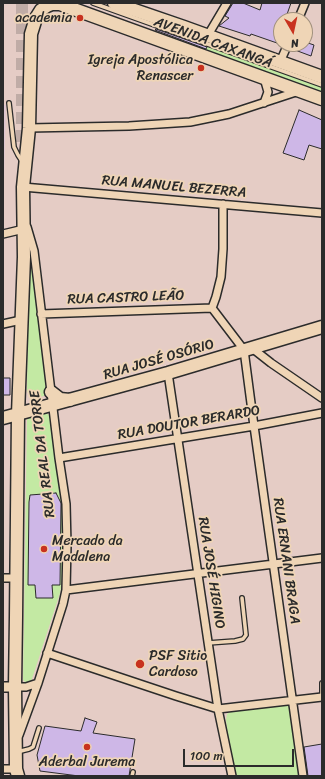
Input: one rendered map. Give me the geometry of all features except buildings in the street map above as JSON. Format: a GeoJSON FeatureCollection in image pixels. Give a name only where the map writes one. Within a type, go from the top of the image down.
{"type":"FeatureCollection","features":[{"type":"Feature","properties":{"kind":"main road","name":"AVENIDA CAXANGÁ"},"geometry":{"type":"LineString","coordinates":[[114,3],[208,35],[322,77]]}},
{"type":"Feature","properties":{"kind":"main road","name":"RUA REAL DA TORRE"},"geometry":{"type":"LineString","coordinates":[[17,773],[16,747],[9,687],[16,578],[20,320],[24,224],[23,186],[29,128],[31,42],[33,25],[41,10],[52,4],[94,7]]}},
{"type":"Feature","properties":{"kind":"main road","name":"AVENIDA CAXANGÁ"},"geometry":{"type":"LineString","coordinates":[[94,7],[264,78],[322,99]]}},
{"type":"Feature","properties":{"kind":"main road"},"geometry":{"type":"LineString","coordinates":[[22,142],[23,186]]}},
{"type":"Feature","properties":{"kind":"main road","name":"RUA JOSÉ OSÓRIO"},"geometry":{"type":"LineString","coordinates":[[3,418],[168,373],[322,327]]}},
{"type":"Feature","properties":{"kind":"main road"},"geometry":{"type":"LineString","coordinates":[[51,392],[60,399],[70,400]]}},
{"type":"Feature","properties":{"kind":"street"},"geometry":{"type":"LineString","coordinates":[[208,35],[227,3]]}},
{"type":"Feature","properties":{"kind":"street"},"geometry":{"type":"LineString","coordinates":[[280,62],[284,52]]}},
{"type":"Feature","properties":{"kind":"street"},"geometry":{"type":"LineString","coordinates":[[264,78],[268,92],[264,103]]}},
{"type":"Feature","properties":{"kind":"street"},"geometry":{"type":"LineString","coordinates":[[29,128],[129,126],[190,122],[229,114],[299,91]]}},
{"type":"Feature","properties":{"kind":"street","name":"RUA MANUEL BEZERRA"},"geometry":{"type":"LineString","coordinates":[[23,186],[322,213]]}},
{"type":"Feature","properties":{"kind":"street"},"geometry":{"type":"LineString","coordinates":[[223,204],[223,249],[221,277],[212,308],[248,349],[322,398]]}},
{"type":"Feature","properties":{"kind":"street"},"geometry":{"type":"LineString","coordinates":[[3,234],[24,224]]}},
{"type":"Feature","properties":{"kind":"street","name":"RUA REAL DA TORRE"},"geometry":{"type":"LineString","coordinates":[[16,747],[63,604],[66,590],[67,545],[66,504],[32,242],[24,224]]}},
{"type":"Feature","properties":{"kind":"street","name":"RUA CASTRO LEÃO"},"geometry":{"type":"LineString","coordinates":[[41,314],[212,308]]}},
{"type":"Feature","properties":{"kind":"street"},"geometry":{"type":"LineString","coordinates":[[3,324],[20,320]]}},
{"type":"Feature","properties":{"kind":"street","name":"RUA ERNANI BRAGA"},"geometry":{"type":"LineString","coordinates":[[248,349],[254,426],[302,776]]}},
{"type":"Feature","properties":{"kind":"street","name":"RUA JOSÉ HIGINO"},"geometry":{"type":"LineString","coordinates":[[168,373],[218,709],[232,776]]}},
{"type":"Feature","properties":{"kind":"street","name":"RUA DOUTOR BERARDO"},"geometry":{"type":"LineString","coordinates":[[59,458],[254,426],[322,413]]}},
{"type":"Feature","properties":{"kind":"street"},"geometry":{"type":"LineString","coordinates":[[66,590],[322,558]]}},
{"type":"Feature","properties":{"kind":"street"},"geometry":{"type":"LineString","coordinates":[[3,578],[16,578]]}},
{"type":"Feature","properties":{"kind":"street"},"geometry":{"type":"LineString","coordinates":[[48,653],[168,694],[218,709],[322,697]]}},
{"type":"Feature","properties":{"kind":"street"},"geometry":{"type":"LineString","coordinates":[[9,687],[26,687],[38,683]]}},
{"type":"Feature","properties":{"kind":"street"},"geometry":{"type":"LineString","coordinates":[[3,769],[17,773]]}},
{"type":"Feature","properties":{"kind":"lane"},"geometry":{"type":"LineString","coordinates":[[94,7],[117,19]]}},
{"type":"Feature","properties":{"kind":"lane"},"geometry":{"type":"LineString","coordinates":[[94,7],[123,22]]}},
{"type":"Feature","properties":{"kind":"lane"},"geometry":{"type":"LineString","coordinates":[[94,7],[322,85]]}},
{"type":"Feature","properties":{"kind":"lane"},"geometry":{"type":"LineString","coordinates":[[249,67],[322,94]]}},
{"type":"Feature","properties":{"kind":"lane"},"geometry":{"type":"LineString","coordinates":[[9,103],[14,147],[22,161]]}},
{"type":"Feature","properties":{"kind":"lane"},"geometry":{"type":"LineString","coordinates":[[208,643],[243,638],[246,634],[242,598]]}},
{"type":"Feature","properties":{"kind":"lane"},"geometry":{"type":"LineString","coordinates":[[322,683],[322,697]]}},
{"type":"Feature","properties":{"kind":"lane"},"geometry":{"type":"LineString","coordinates":[[16,747],[29,749],[33,747],[39,728]]}},
{"type":"Feature","properties":{"kind":"shaded area"},"geometry":{"type":"Polygon","coordinates":[[[3,105],[6,105],[4,180],[3,180],[3,105]]]}},
{"type":"Feature","properties":{"kind":"green space"},"geometry":{"type":"Polygon","coordinates":[[[207,45],[322,87],[322,93],[205,51],[207,45]]]}},
{"type":"Feature","properties":{"kind":"green space"},"geometry":{"type":"Polygon","coordinates":[[[29,239],[46,390],[44,396],[34,398],[29,396],[27,391],[29,239]]]}},
{"type":"Feature","properties":{"kind":"green space"},"geometry":{"type":"Polygon","coordinates":[[[45,412],[50,416],[64,523],[63,577],[60,593],[31,682],[27,684],[23,680],[27,420],[29,416],[45,412]]]}},
{"type":"Feature","properties":{"kind":"green space"},"geometry":{"type":"Polygon","coordinates":[[[287,704],[291,709],[300,776],[236,776],[232,769],[226,720],[227,714],[232,710],[287,704]]]}},
{"type":"Feature","properties":{"kind":"tunnel"},"geometry":{"type":"LineString","coordinates":[[22,3],[22,142]]}},
{"type":"Feature","properties":{"kind":"place","name":"academia"},"geometry":{"type":"Point","coordinates":[80,18]}},
{"type":"Feature","properties":{"kind":"place","name":"Igreja Apostólica Renascer"},"geometry":{"type":"Point","coordinates":[201,68]}},
{"type":"Feature","properties":{"kind":"place","name":"Mercado da Madalena"},"geometry":{"type":"Point","coordinates":[44,549]}},
{"type":"Feature","properties":{"kind":"place","name":"PSF Sitio Cardoso"},"geometry":{"type":"Point","coordinates":[140,664]}},
{"type":"Feature","properties":{"kind":"place","name":"Aderbal Jurema"},"geometry":{"type":"Point","coordinates":[87,747]}}]}
